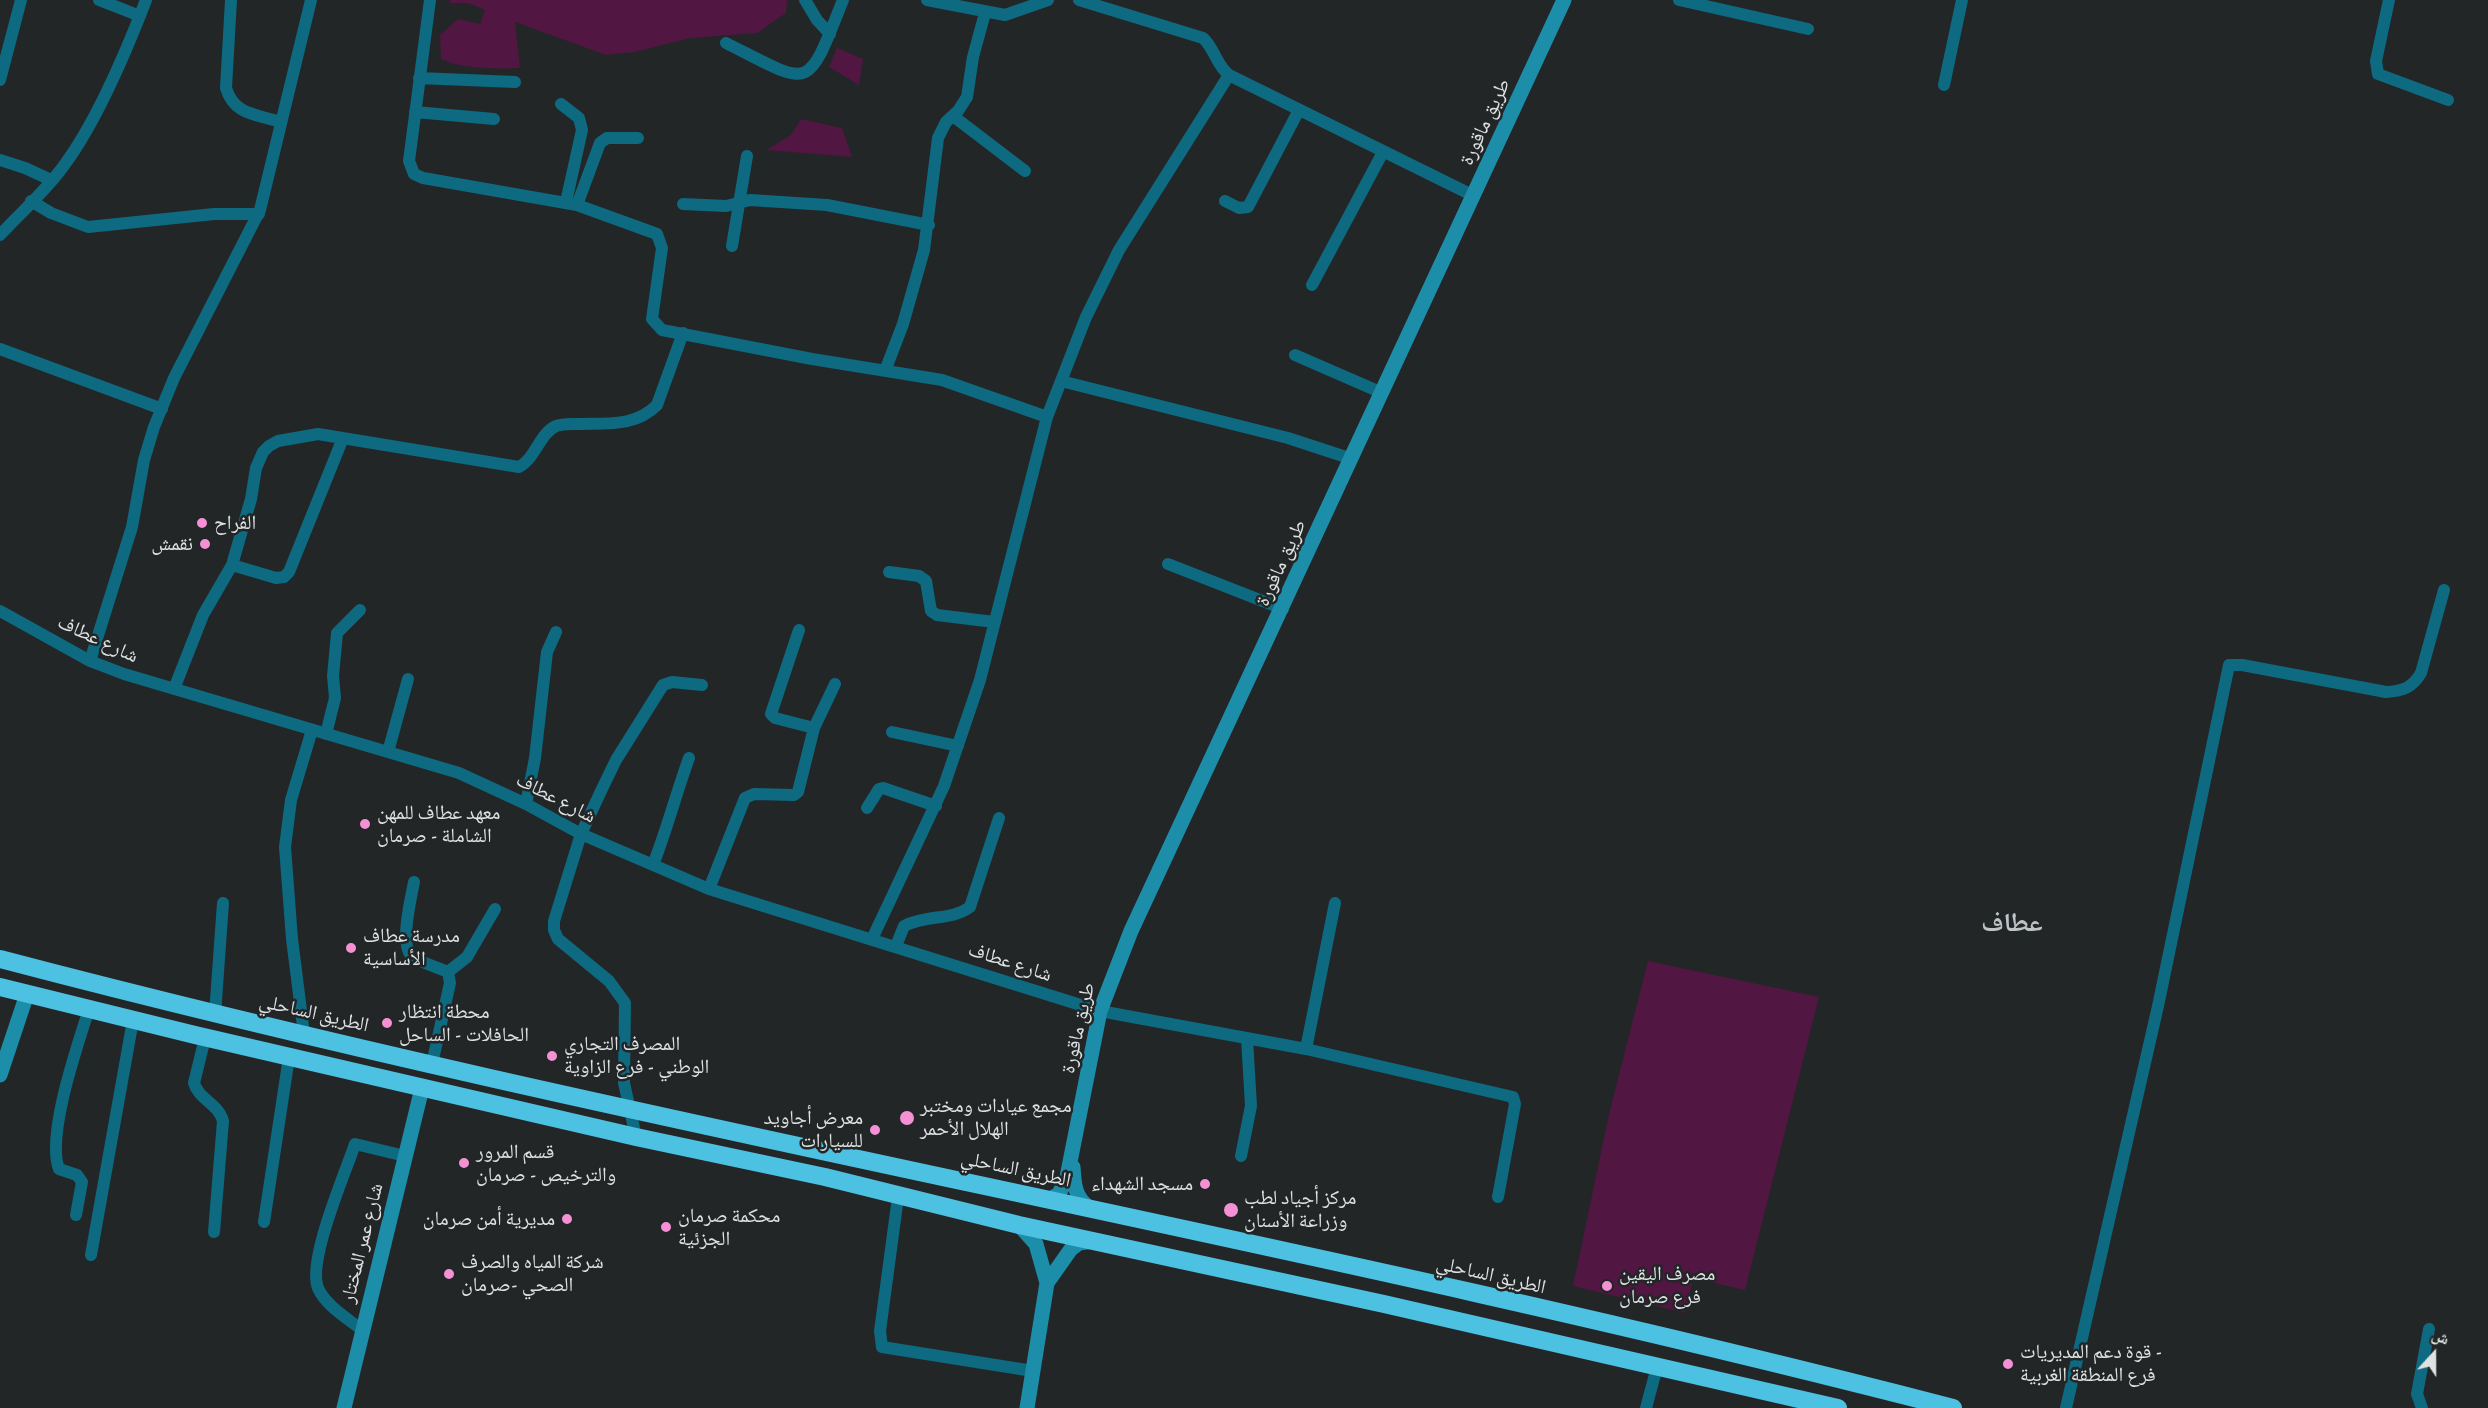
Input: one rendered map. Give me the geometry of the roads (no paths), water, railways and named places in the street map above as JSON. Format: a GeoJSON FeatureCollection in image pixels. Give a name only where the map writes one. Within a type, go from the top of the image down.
{"type":"FeatureCollection","features":[{"type":"Feature","properties":{"kind":"highway","name":"الطريق الساحلي"},"geometry":{"type":"LineString","coordinates":[[0,959],[215,1014],[432,1064],[1090,1208],[1793,1367],[1953,1408]]}},
{"type":"Feature","properties":{"kind":"highway"},"geometry":{"type":"LineString","coordinates":[[0,987],[205,1038],[825,1178],[1019,1226],[1099,1241],[1838,1408]]}},
{"type":"Feature","properties":{"kind":"highway"},"geometry":{"type":"LineString","coordinates":[[1790,1398],[1793,1367]]}},
{"type":"Feature","properties":{"kind":"street"},"geometry":{"type":"LineString","coordinates":[[0,80],[21,0]]}},
{"type":"Feature","properties":{"kind":"street"},"geometry":{"type":"LineString","coordinates":[[99,0],[140,16]]}},
{"type":"Feature","properties":{"kind":"street"},"geometry":{"type":"LineString","coordinates":[[0,235],[65,165],[82,138],[146,0]]}},
{"type":"Feature","properties":{"kind":"street"},"geometry":{"type":"LineString","coordinates":[[231,0],[226,88],[230,100],[239,109],[280,122]]}},
{"type":"Feature","properties":{"kind":"street"},"geometry":{"type":"LineString","coordinates":[[90,661],[132,527],[148,444],[174,378],[259,214],[311,0]]}},
{"type":"Feature","properties":{"kind":"street"},"geometry":{"type":"LineString","coordinates":[[430,0],[409,161],[411,170],[418,176],[572,203],[652,231],[660,238],[662,248],[652,319],[662,330],[957,384],[1047,417]]}},
{"type":"Feature","properties":{"kind":"street"},"geometry":{"type":"LineString","coordinates":[[805,0],[817,20],[830,34]]}},
{"type":"Feature","properties":{"kind":"street"},"geometry":{"type":"LineString","coordinates":[[726,43],[796,76],[813,69],[843,0]]}},
{"type":"Feature","properties":{"kind":"street"},"geometry":{"type":"LineString","coordinates":[[927,0],[943,1],[985,13],[1015,13],[1048,0]]}},
{"type":"Feature","properties":{"kind":"street"},"geometry":{"type":"LineString","coordinates":[[1079,0],[1203,39],[1211,48],[1221,68],[1229,75],[1474,196]]}},
{"type":"Feature","properties":{"kind":"street","name":"طريق ماقورة"},"geometry":{"type":"LineString","coordinates":[[1050,1199],[1059,1194],[1064,1186],[1073,1155],[1100,1011],[1131,931],[1283,609],[1380,392],[1474,196],[1564,0]]}},
{"type":"Feature","properties":{"kind":"street"},"geometry":{"type":"LineString","coordinates":[[1679,0],[1808,29]]}},
{"type":"Feature","properties":{"kind":"street"},"geometry":{"type":"LineString","coordinates":[[1944,85],[1962,0]]}},
{"type":"Feature","properties":{"kind":"street"},"geometry":{"type":"LineString","coordinates":[[2390,0],[2376,61],[2378,74],[2448,100]]}},
{"type":"Feature","properties":{"kind":"street"},"geometry":{"type":"LineString","coordinates":[[885,371],[911,299],[929,225],[938,138],[946,122],[966,97],[973,57],[985,13]]}},
{"type":"Feature","properties":{"kind":"street"},"geometry":{"type":"LineString","coordinates":[[872,939],[936,806],[958,746],[980,680],[1047,417],[1086,317],[1119,250],[1229,75]]}},
{"type":"Feature","properties":{"kind":"street"},"geometry":{"type":"LineString","coordinates":[[419,78],[515,82]]}},
{"type":"Feature","properties":{"kind":"street"},"geometry":{"type":"LineString","coordinates":[[561,104],[579,118],[582,130],[572,203]]}},
{"type":"Feature","properties":{"kind":"street"},"geometry":{"type":"LineString","coordinates":[[1225,201],[1239,208],[1248,207],[1299,110]]}},
{"type":"Feature","properties":{"kind":"street"},"geometry":{"type":"LineString","coordinates":[[415,112],[494,119]]}},
{"type":"Feature","properties":{"kind":"street"},"geometry":{"type":"LineString","coordinates":[[953,116],[1025,171]]}},
{"type":"Feature","properties":{"kind":"street"},"geometry":{"type":"LineString","coordinates":[[572,203],[600,143],[607,138],[638,138]]}},
{"type":"Feature","properties":{"kind":"street"},"geometry":{"type":"LineString","coordinates":[[1312,285],[1383,152]]}},
{"type":"Feature","properties":{"kind":"street"},"geometry":{"type":"LineString","coordinates":[[732,246],[747,156]]}},
{"type":"Feature","properties":{"kind":"street"},"geometry":{"type":"LineString","coordinates":[[0,160],[51,180]]}},
{"type":"Feature","properties":{"kind":"street"},"geometry":{"type":"LineString","coordinates":[[682,204],[726,206],[750,200],[837,206],[929,225]]}},
{"type":"Feature","properties":{"kind":"street"},"geometry":{"type":"LineString","coordinates":[[32,201],[48,212],[88,227],[214,214],[259,214]]}},
{"type":"Feature","properties":{"kind":"street"},"geometry":{"type":"LineString","coordinates":[[174,689],[203,615],[232,565],[251,499],[256,468],[263,452],[278,441],[304,434],[343,438],[519,467],[528,462],[548,433],[557,425],[627,423],[651,411],[657,405],[683,333]]}},
{"type":"Feature","properties":{"kind":"street"},"geometry":{"type":"LineString","coordinates":[[0,349],[162,409]]}},
{"type":"Feature","properties":{"kind":"street"},"geometry":{"type":"LineString","coordinates":[[1294,355],[1380,392]]}},
{"type":"Feature","properties":{"kind":"street"},"geometry":{"type":"LineString","coordinates":[[1061,381],[1288,438],[1352,459]]}},
{"type":"Feature","properties":{"kind":"street"},"geometry":{"type":"LineString","coordinates":[[232,565],[276,578],[284,577],[289,572],[343,438]]}},
{"type":"Feature","properties":{"kind":"street"},"geometry":{"type":"LineString","coordinates":[[1168,564],[1283,609]]}},
{"type":"Feature","properties":{"kind":"street"},"geometry":{"type":"LineString","coordinates":[[889,572],[919,576],[926,581],[931,611],[937,615],[994,622]]}},
{"type":"Feature","properties":{"kind":"street"},"geometry":{"type":"LineString","coordinates":[[2066,1408],[2158,1006],[2229,665],[2242,665],[2386,692],[2403,691],[2415,683],[2421,673],[2445,590]]}},
{"type":"Feature","properties":{"kind":"street"},"geometry":{"type":"LineString","coordinates":[[326,734],[335,698],[333,676],[337,633],[360,610]]}},
{"type":"Feature","properties":{"kind":"street","name":"شارع عطاف"},"geometry":{"type":"LineString","coordinates":[[0,611],[90,661],[174,689],[459,773],[526,804],[581,834],[709,889],[1100,1011],[1306,1049],[1513,1096],[1515,1104],[1498,1197]]}},
{"type":"Feature","properties":{"kind":"street"},"geometry":{"type":"LineString","coordinates":[[799,630],[771,714],[775,718],[814,728]]}},
{"type":"Feature","properties":{"kind":"street"},"geometry":{"type":"LineString","coordinates":[[526,804],[535,758],[547,652],[556,632]]}},
{"type":"Feature","properties":{"kind":"street"},"geometry":{"type":"LineString","coordinates":[[388,752],[408,678]]}},
{"type":"Feature","properties":{"kind":"street"},"geometry":{"type":"LineString","coordinates":[[636,1137],[632,1109],[624,1083],[624,1003],[619,991],[567,947],[554,930],[554,921],[581,834],[616,760],[663,685],[672,682],[702,685]]}},
{"type":"Feature","properties":{"kind":"street"},"geometry":{"type":"LineString","coordinates":[[709,889],[745,798],[754,794],[794,795],[798,792],[814,728],[835,684]]}},
{"type":"Feature","properties":{"kind":"street"},"geometry":{"type":"LineString","coordinates":[[304,1034],[292,939],[285,847],[291,800],[312,730]]}},
{"type":"Feature","properties":{"kind":"street"},"geometry":{"type":"LineString","coordinates":[[892,732],[958,746]]}},
{"type":"Feature","properties":{"kind":"street"},"geometry":{"type":"LineString","coordinates":[[652,865],[675,809],[676,795],[689,758]]}},
{"type":"Feature","properties":{"kind":"street"},"geometry":{"type":"LineString","coordinates":[[867,808],[879,789],[936,806]]}},
{"type":"Feature","properties":{"kind":"street"},"geometry":{"type":"LineString","coordinates":[[896,946],[904,926],[921,918],[961,914],[970,907],[999,818]]}},
{"type":"Feature","properties":{"kind":"street"},"geometry":{"type":"LineString","coordinates":[[414,882],[406,926],[407,950],[413,957],[448,972]]}},
{"type":"Feature","properties":{"kind":"street"},"geometry":{"type":"LineString","coordinates":[[215,1014],[223,903]]}},
{"type":"Feature","properties":{"kind":"street"},"geometry":{"type":"LineString","coordinates":[[1306,1049],[1335,903]]}},
{"type":"Feature","properties":{"kind":"street"},"geometry":{"type":"LineString","coordinates":[[448,972],[468,957],[495,909]]}},
{"type":"Feature","properties":{"kind":"street"},"geometry":{"type":"LineString","coordinates":[[432,1064],[450,983],[448,972]]}},
{"type":"Feature","properties":{"kind":"street"},"geometry":{"type":"LineString","coordinates":[[0,1075],[27,994]]}},
{"type":"Feature","properties":{"kind":"street"},"geometry":{"type":"LineString","coordinates":[[76,1215],[82,1182],[76,1175],[59,1169],[56,1151],[64,1094],[89,1009]]}},
{"type":"Feature","properties":{"kind":"street"},"geometry":{"type":"LineString","coordinates":[[92,1255],[133,1020]]}},
{"type":"Feature","properties":{"kind":"street"},"geometry":{"type":"LineString","coordinates":[[205,1038],[194,1083],[200,1094],[218,1108],[223,1121],[214,1232]]}},
{"type":"Feature","properties":{"kind":"street"},"geometry":{"type":"LineString","coordinates":[[1241,1156],[1251,1106],[1248,1038]]}},
{"type":"Feature","properties":{"kind":"street"},"geometry":{"type":"LineString","coordinates":[[264,1222],[289,1057]]}},
{"type":"Feature","properties":{"kind":"street","name":"شارع عمر المختار"},"geometry":{"type":"LineString","coordinates":[[344,1408],[422,1088]]}},
{"type":"Feature","properties":{"kind":"street"},"geometry":{"type":"LineString","coordinates":[[362,1329],[332,1306],[318,1288],[316,1274],[319,1250],[356,1144],[405,1156]]}},
{"type":"Feature","properties":{"kind":"street","name":"طريق ماقورة"},"geometry":{"type":"LineString","coordinates":[[1073,1155],[1076,1191],[1083,1203],[1090,1208]]}},
{"type":"Feature","properties":{"kind":"street"},"geometry":{"type":"LineString","coordinates":[[898,1197],[880,1331],[882,1347],[1033,1371]]}},
{"type":"Feature","properties":{"kind":"street"},"geometry":{"type":"LineString","coordinates":[[1019,1226],[1036,1244],[1047,1283],[1027,1408]]}},
{"type":"Feature","properties":{"kind":"street"},"geometry":{"type":"LineString","coordinates":[[1047,1283],[1071,1249],[1079,1243],[1099,1241]]}},
{"type":"Feature","properties":{"kind":"street"},"geometry":{"type":"LineString","coordinates":[[2422,1408],[2417,1402],[2416,1394],[2430,1329]]}},
{"type":"Feature","properties":{"kind":"street"},"geometry":{"type":"LineString","coordinates":[[1646,1408],[1657,1367]]}},
{"type":"Feature","properties":{"kind":"place","name":"الفراح"},"geometry":{"type":"Point","coordinates":[202,523]}},
{"type":"Feature","properties":{"kind":"place","name":"نقمش"},"geometry":{"type":"Point","coordinates":[205,544]}},
{"type":"Feature","properties":{"kind":"place","name":"معهد عطاف للمهن الشاملة - صرمان"},"geometry":{"type":"Point","coordinates":[365,824]}},
{"type":"Feature","properties":{"kind":"place","name":"مدرسة عطاف الأساسية"},"geometry":{"type":"Point","coordinates":[351,948]}},
{"type":"Feature","properties":{"kind":"place","name":"محطة انتظار الحافلات - الساحل"},"geometry":{"type":"Point","coordinates":[387,1023]}},
{"type":"Feature","properties":{"kind":"place","name":"المصرف التجاري الوطني - فرع الزاوية"},"geometry":{"type":"Point","coordinates":[552,1056]}},
{"type":"Feature","properties":{"kind":"place","name":"مجمع عيادات ومختبر الهلال الأحمر"},"geometry":{"type":"Point","coordinates":[907,1118]}},
{"type":"Feature","properties":{"kind":"place","name":"معرض أجاويد للسيارات"},"geometry":{"type":"Point","coordinates":[875,1130]}},
{"type":"Feature","properties":{"kind":"place","name":"قسم المرور والترخيص - صرمان"},"geometry":{"type":"Point","coordinates":[464,1163]}},
{"type":"Feature","properties":{"kind":"place","name":"مسجد الشهداء"},"geometry":{"type":"Point","coordinates":[1205,1184]}},
{"type":"Feature","properties":{"kind":"place","name":"مركز أجياد لطب وزراعة الأسنان"},"geometry":{"type":"Point","coordinates":[1231,1210]}},
{"type":"Feature","properties":{"kind":"place","name":"مديرية أمن صرمان"},"geometry":{"type":"Point","coordinates":[567,1219]}},
{"type":"Feature","properties":{"kind":"place","name":"محكمة صرمان الجزئية"},"geometry":{"type":"Point","coordinates":[666,1227]}},
{"type":"Feature","properties":{"kind":"place","name":"شركة المياه والصرف الصحي -صرمان"},"geometry":{"type":"Point","coordinates":[449,1274]}},
{"type":"Feature","properties":{"kind":"place","name":"مصرف اليقين فرع صرمان"},"geometry":{"type":"Point","coordinates":[1607,1286]}},
{"type":"Feature","properties":{"kind":"place","name":"قوة دعم المديريات - فرع المنطقة الغربية"},"geometry":{"type":"Point","coordinates":[2008,1364]}},
{"type":"Feature","properties":{"kind":"district","name":"عطاف"},"geometry":{"type":"Point","coordinates":[2012,923]}}]}
